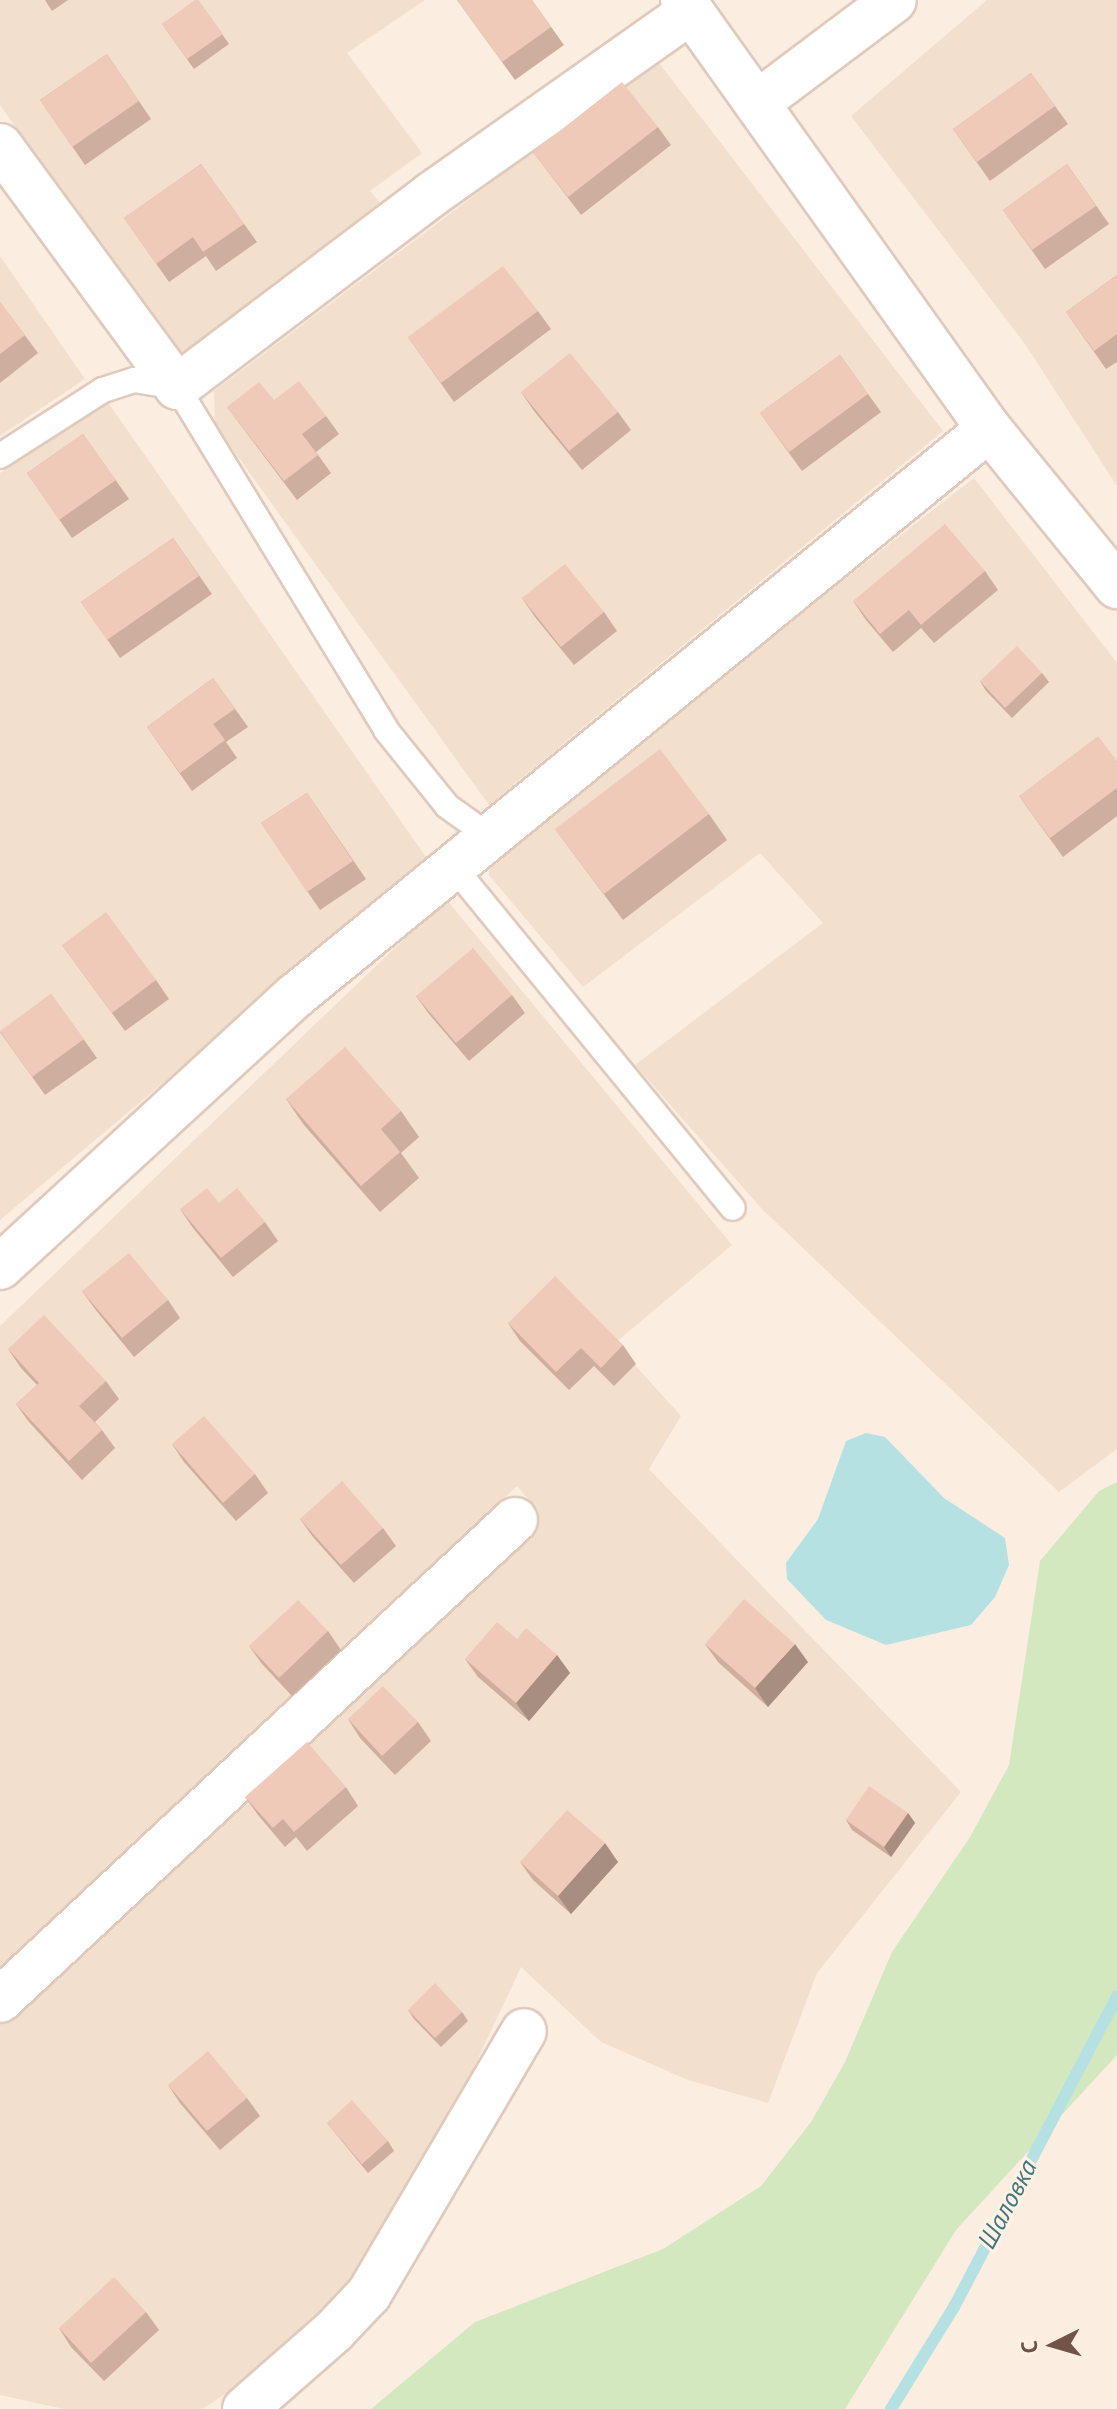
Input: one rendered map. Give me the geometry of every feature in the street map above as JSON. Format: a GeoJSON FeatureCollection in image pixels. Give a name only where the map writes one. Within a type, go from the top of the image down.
{"type":"FeatureCollection","features":[{"type":"Feature","properties":{"kind":"street"},"geometry":{"type":"LineString","coordinates":[[757,103],[894,0]]}},
{"type":"Feature","properties":{"kind":"street"},"geometry":{"type":"LineString","coordinates":[[0,146],[177,387],[687,6],[989,429],[1117,586]]}},
{"type":"Feature","properties":{"kind":"street"},"geometry":{"type":"LineString","coordinates":[[0,1267],[295,996],[989,429]]}},
{"type":"Feature","properties":{"kind":"street"},"geometry":{"type":"LineString","coordinates":[[0,2000],[515,1520]]}},
{"type":"Feature","properties":{"kind":"street"},"geometry":{"type":"LineString","coordinates":[[245,2409],[369,2294],[524,2031]]}},
{"type":"Feature","properties":{"kind":"lane"},"geometry":{"type":"LineString","coordinates":[[0,456],[103,390],[134,380],[177,387],[386,730],[447,806],[489,836]]}},
{"type":"Feature","properties":{"kind":"lane"},"geometry":{"type":"LineString","coordinates":[[452,865],[733,1208]]}},
{"type":"Feature","properties":{"kind":"shaded area"},"geometry":{"type":"Polygon","coordinates":[[[0,0],[425,0],[347,53],[422,153],[370,191],[381,204],[182,360],[0,105],[0,0]]]}},
{"type":"Feature","properties":{"kind":"shaded area"},"geometry":{"type":"Polygon","coordinates":[[[987,0],[1117,0],[1117,486],[1025,344],[851,116],[987,0]]]}},
{"type":"Feature","properties":{"kind":"shaded area"},"geometry":{"type":"Polygon","coordinates":[[[656,59],[943,431],[489,805],[215,425],[214,391],[656,59]]]}},
{"type":"Feature","properties":{"kind":"shaded area"},"geometry":{"type":"Polygon","coordinates":[[[0,256],[85,379],[0,436],[0,256]]]}},
{"type":"Feature","properties":{"kind":"shaded area"},"geometry":{"type":"Polygon","coordinates":[[[107,401],[428,860],[0,1220],[0,473],[107,401]]]}},
{"type":"Feature","properties":{"kind":"shaded area"},"geometry":{"type":"Polygon","coordinates":[[[974,478],[1117,663],[1117,1449],[1059,1492],[763,1210],[635,1065],[823,923],[760,853],[583,987],[489,875],[490,856],[974,478]]]}},
{"type":"Feature","properties":{"kind":"shaded area"},"geometry":{"type":"Polygon","coordinates":[[[446,899],[732,1245],[615,1343],[681,1416],[649,1469],[961,1792],[817,1973],[768,2103],[688,2080],[601,2042],[521,1967],[425,2171],[383,2236],[313,2324],[243,2383],[202,2409],[64,2409],[0,2395],[0,2025],[212,1829],[539,1512],[517,1486],[0,1971],[0,1326],[446,899]]]}},
{"type":"Feature","properties":{"kind":"green space"},"geometry":{"type":"Polygon","coordinates":[[[1117,1482],[1117,2055],[956,2230],[845,2409],[371,2409],[475,2322],[663,2249],[761,2186],[811,2122],[845,2062],[892,1952],[970,1837],[1009,1765],[1040,1561],[1099,1491],[1117,1482]]]}},
{"type":"Feature","properties":{"kind":"water"},"geometry":{"type":"Polygon","coordinates":[[[866,1433],[885,1437],[944,1498],[1005,1538],[1009,1565],[995,1597],[971,1625],[886,1645],[826,1620],[787,1579],[786,1563],[818,1519],[846,1441],[866,1433]]]}},
{"type":"Feature","properties":{"kind":"building"},"geometry":{"type":"Polygon","coordinates":[[[195,0],[223,34],[187,59],[162,24],[195,0]]]}},
{"type":"Feature","properties":{"kind":"building"},"geometry":{"type":"Polygon","coordinates":[[[457,0],[532,0],[551,27],[502,62],[457,0]]]}},
{"type":"Feature","properties":{"kind":"building"},"geometry":{"type":"Polygon","coordinates":[[[107,54],[139,101],[72,147],[40,100],[107,54]]]}},
{"type":"Feature","properties":{"kind":"building"},"geometry":{"type":"Polygon","coordinates":[[[1031,73],[1055,106],[977,162],[953,129],[1031,73]]]}},
{"type":"Feature","properties":{"kind":"building"},"geometry":{"type":"Polygon","coordinates":[[[622,82],[658,127],[568,197],[533,152],[622,82]]]}},
{"type":"Feature","properties":{"kind":"building"},"geometry":{"type":"Polygon","coordinates":[[[201,164],[244,224],[203,252],[193,237],[156,264],[124,218],[201,164]]]}},
{"type":"Feature","properties":{"kind":"building"},"geometry":{"type":"Polygon","coordinates":[[[1067,164],[1096,206],[1032,250],[1003,210],[1067,164]]]}},
{"type":"Feature","properties":{"kind":"building"},"geometry":{"type":"Polygon","coordinates":[[[503,266],[538,311],[441,383],[408,337],[503,266]]]}},
{"type":"Feature","properties":{"kind":"building"},"geometry":{"type":"Polygon","coordinates":[[[1117,275],[1117,334],[1094,351],[1066,312],[1117,275]]]}},
{"type":"Feature","properties":{"kind":"building"},"geometry":{"type":"Polygon","coordinates":[[[0,302],[25,335],[0,354],[0,302]]]}},
{"type":"Feature","properties":{"kind":"building"},"geometry":{"type":"Polygon","coordinates":[[[570,353],[618,412],[569,451],[521,392],[570,353]]]}},
{"type":"Feature","properties":{"kind":"building"},"geometry":{"type":"Polygon","coordinates":[[[840,355],[868,394],[789,452],[760,413],[840,355]]]}},
{"type":"Feature","properties":{"kind":"building"},"geometry":{"type":"Polygon","coordinates":[[[299,381],[326,416],[302,434],[318,455],[284,481],[227,407],[259,382],[274,400],[299,381]]]}},
{"type":"Feature","properties":{"kind":"building"},"geometry":{"type":"Polygon","coordinates":[[[83,434],[116,480],[59,520],[27,473],[83,434]]]}},
{"type":"Feature","properties":{"kind":"building"},"geometry":{"type":"Polygon","coordinates":[[[945,524],[985,571],[921,625],[909,610],[880,634],[853,601],[945,524]]]}},
{"type":"Feature","properties":{"kind":"building"},"geometry":{"type":"Polygon","coordinates":[[[173,538],[199,576],[107,640],[81,602],[173,538]]]}},
{"type":"Feature","properties":{"kind":"building"},"geometry":{"type":"Polygon","coordinates":[[[565,564],[604,612],[561,647],[522,598],[565,564]]]}},
{"type":"Feature","properties":{"kind":"building"},"geometry":{"type":"Polygon","coordinates":[[[1017,646],[1042,673],[1005,708],[980,681],[1017,646]]]}},
{"type":"Feature","properties":{"kind":"building"},"geometry":{"type":"Polygon","coordinates":[[[213,678],[235,709],[213,724],[225,740],[180,773],[147,727],[213,678]]]}},
{"type":"Feature","properties":{"kind":"building"},"geometry":{"type":"Polygon","coordinates":[[[1098,736],[1117,761],[1117,788],[1050,838],[1019,796],[1098,736]]]}},
{"type":"Feature","properties":{"kind":"building"},"geometry":{"type":"Polygon","coordinates":[[[660,749],[709,814],[604,894],[555,829],[660,749]]]}},
{"type":"Feature","properties":{"kind":"building"},"geometry":{"type":"Polygon","coordinates":[[[307,793],[353,861],[307,892],[261,823],[307,793]]]}},
{"type":"Feature","properties":{"kind":"building"},"geometry":{"type":"Polygon","coordinates":[[[106,912],[156,980],[112,1013],[62,945],[106,912]]]}},
{"type":"Feature","properties":{"kind":"building"},"geometry":{"type":"Polygon","coordinates":[[[473,948],[512,995],[456,1043],[416,996],[473,948]]]}},
{"type":"Feature","properties":{"kind":"building"},"geometry":{"type":"Polygon","coordinates":[[[51,994],[84,1039],[32,1077],[0,1031],[51,994]]]}},
{"type":"Feature","properties":{"kind":"building"},"geometry":{"type":"Polygon","coordinates":[[[345,1047],[401,1111],[381,1129],[400,1152],[361,1186],[286,1099],[345,1047]]]}},
{"type":"Feature","properties":{"kind":"building"},"geometry":{"type":"Polygon","coordinates":[[[207,1188],[219,1203],[237,1188],[265,1222],[221,1258],[180,1209],[207,1188]]]}},
{"type":"Feature","properties":{"kind":"building"},"geometry":{"type":"Polygon","coordinates":[[[129,1253],[168,1300],[122,1338],[82,1291],[129,1253]]]}},
{"type":"Feature","properties":{"kind":"building"},"geometry":{"type":"Polygon","coordinates":[[[555,1276],[623,1345],[601,1368],[581,1348],[556,1372],[508,1323],[555,1276]]]}},
{"type":"Feature","properties":{"kind":"building"},"geometry":{"type":"Polygon","coordinates":[[[44,1315],[106,1381],[79,1406],[102,1430],[69,1461],[16,1404],[39,1383],[8,1349],[44,1315]]]}},
{"type":"Feature","properties":{"kind":"building"},"geometry":{"type":"Polygon","coordinates":[[[204,1416],[255,1474],[223,1503],[172,1444],[204,1416]]]}},
{"type":"Feature","properties":{"kind":"building"},"geometry":{"type":"Polygon","coordinates":[[[342,1481],[383,1528],[341,1565],[300,1519],[342,1481]]]}},
{"type":"Feature","properties":{"kind":"building"},"geometry":{"type":"Polygon","coordinates":[[[744,1599],[795,1644],[755,1688],[705,1644],[744,1599]]]}},
{"type":"Feature","properties":{"kind":"building"},"geometry":{"type":"Polygon","coordinates":[[[298,1600],[328,1631],[279,1678],[249,1646],[298,1600]]]}},
{"type":"Feature","properties":{"kind":"building"},"geometry":{"type":"Polygon","coordinates":[[[497,1622],[517,1639],[526,1628],[557,1655],[516,1703],[465,1659],[497,1622]]]}},
{"type":"Feature","properties":{"kind":"building"},"geometry":{"type":"Polygon","coordinates":[[[383,1686],[418,1722],[382,1756],[348,1719],[383,1686]]]}},
{"type":"Feature","properties":{"kind":"building"},"geometry":{"type":"Polygon","coordinates":[[[307,1742],[346,1787],[294,1832],[283,1819],[273,1828],[245,1797],[307,1742]]]}},
{"type":"Feature","properties":{"kind":"building"},"geometry":{"type":"Polygon","coordinates":[[[869,1786],[908,1813],[884,1847],[846,1820],[869,1786]]]}},
{"type":"Feature","properties":{"kind":"building"},"geometry":{"type":"Polygon","coordinates":[[[567,1810],[605,1843],[558,1896],[520,1862],[567,1810]]]}},
{"type":"Feature","properties":{"kind":"building"},"geometry":{"type":"Polygon","coordinates":[[[435,1983],[462,2012],[435,2038],[408,2010],[435,1983]]]}},
{"type":"Feature","properties":{"kind":"building"},"geometry":{"type":"Polygon","coordinates":[[[208,2051],[247,2098],[207,2131],[168,2085],[208,2051]]]}},
{"type":"Feature","properties":{"kind":"building"},"geometry":{"type":"Polygon","coordinates":[[[352,2100],[388,2141],[362,2164],[327,2123],[352,2100]]]}},
{"type":"Feature","properties":{"kind":"building"},"geometry":{"type":"Polygon","coordinates":[[[114,2277],[146,2312],[91,2363],[59,2328],[114,2277]]]}},
{"type":"Feature","properties":{"kind":"waterway","name":"Шаловка"},"geometry":{"type":"LineString","coordinates":[[891,2409],[954,2307],[1117,1996]]}}]}
